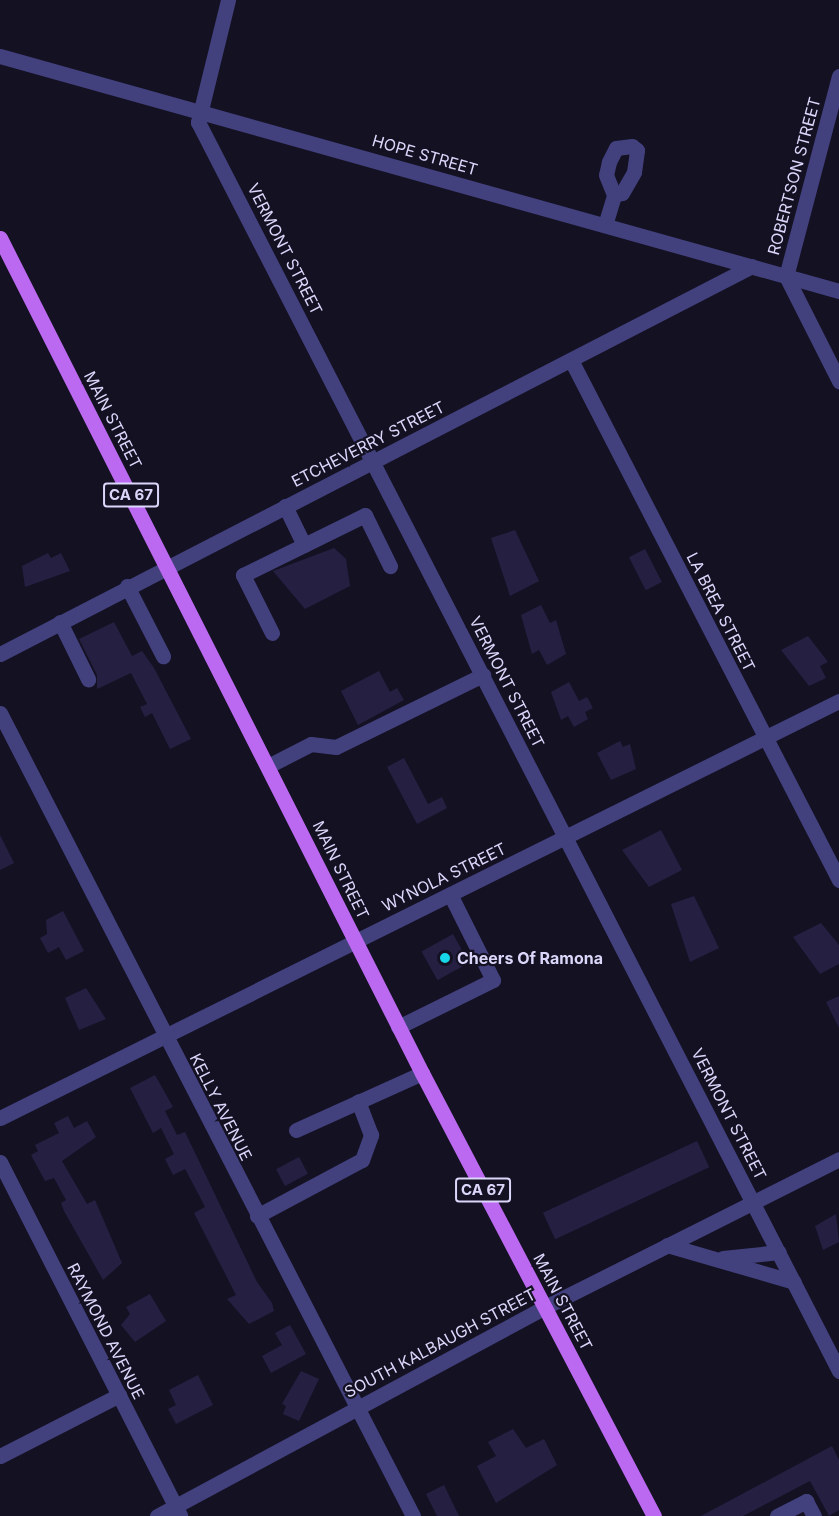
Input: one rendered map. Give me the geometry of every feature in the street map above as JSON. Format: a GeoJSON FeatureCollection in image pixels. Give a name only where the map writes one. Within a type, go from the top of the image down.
{"type":"FeatureCollection","features":[{"type":"Feature","properties":{"kind":"main road","name":"MAIN STREET"},"geometry":{"type":"LineString","coordinates":[[0,238],[166,566],[270,765],[398,1027],[654,1516]]}},
{"type":"Feature","properties":{"kind":"street"},"geometry":{"type":"LineString","coordinates":[[198,110],[228,0]]}},
{"type":"Feature","properties":{"kind":"street","name":"HOPE STREET"},"geometry":{"type":"LineString","coordinates":[[0,56],[839,291]]}},
{"type":"Feature","properties":{"kind":"street","name":"ROBERTSON STREET"},"geometry":{"type":"LineString","coordinates":[[839,76],[786,276],[839,381]]}},
{"type":"Feature","properties":{"kind":"street","name":"VERMONT STREET"},"geometry":{"type":"LineString","coordinates":[[198,110],[198,122],[839,1371]]}},
{"type":"Feature","properties":{"kind":"street"},"geometry":{"type":"LineString","coordinates":[[605,225],[614,195]]}},
{"type":"Feature","properties":{"kind":"street","name":"ETCHEVERRY STREET"},"geometry":{"type":"LineString","coordinates":[[0,654],[127,586],[374,462],[752,266]]}},
{"type":"Feature","properties":{"kind":"street","name":"LA BREA STREET"},"geometry":{"type":"LineString","coordinates":[[571,360],[839,880]]}},
{"type":"Feature","properties":{"kind":"street"},"geometry":{"type":"LineString","coordinates":[[285,506],[304,544]]}},
{"type":"Feature","properties":{"kind":"street"},"geometry":{"type":"LineString","coordinates":[[272,633],[243,575],[365,515],[390,566]]}},
{"type":"Feature","properties":{"kind":"street"},"geometry":{"type":"LineString","coordinates":[[127,586],[163,656]]}},
{"type":"Feature","properties":{"kind":"street"},"geometry":{"type":"LineString","coordinates":[[60,622],[87,679]]}},
{"type":"Feature","properties":{"kind":"street"},"geometry":{"type":"LineString","coordinates":[[270,765],[311,744],[336,747],[483,675]]}},
{"type":"Feature","properties":{"kind":"street","name":"WYNOLA STREET"},"geometry":{"type":"LineString","coordinates":[[0,1118],[839,701]]}},
{"type":"Feature","properties":{"kind":"street","name":"KELLY AVENUE"},"geometry":{"type":"LineString","coordinates":[[0,714],[164,1037],[413,1516]]}},
{"type":"Feature","properties":{"kind":"street"},"geometry":{"type":"LineString","coordinates":[[398,1027],[493,980],[450,894]]}},
{"type":"Feature","properties":{"kind":"street"},"geometry":{"type":"LineString","coordinates":[[296,1130],[422,1073]]}},
{"type":"Feature","properties":{"kind":"street"},"geometry":{"type":"LineString","coordinates":[[257,1216],[362,1161],[371,1135],[358,1101]]}},
{"type":"Feature","properties":{"kind":"street","name":"SOUTH KALBAUGH STREET"},"geometry":{"type":"LineString","coordinates":[[157,1516],[178,1511],[357,1408],[545,1307],[839,1159]]}},
{"type":"Feature","properties":{"kind":"street","name":"RAYMOND AVENUE"},"geometry":{"type":"LineString","coordinates":[[0,1162],[178,1511]]}},
{"type":"Feature","properties":{"kind":"street"},"geometry":{"type":"LineString","coordinates":[[667,1245],[794,1282]]}},
{"type":"Feature","properties":{"kind":"street"},"geometry":{"type":"LineString","coordinates":[[714,1259],[779,1252]]}},
{"type":"Feature","properties":{"kind":"street"},"geometry":{"type":"LineString","coordinates":[[0,1456],[119,1395]]}},
{"type":"Feature","properties":{"kind":"street"},"geometry":{"type":"LineString","coordinates":[[777,1516],[806,1502],[814,1516]]}},
{"type":"Feature","properties":{"kind":"building"},"geometry":{"type":"Polygon","coordinates":[[[515,530],[539,581],[510,596],[491,538],[515,530]]]}},
{"type":"Feature","properties":{"kind":"building"},"geometry":{"type":"Polygon","coordinates":[[[334,548],[346,559],[350,586],[305,609],[273,571],[334,548]]]}},
{"type":"Feature","properties":{"kind":"building"},"geometry":{"type":"Polygon","coordinates":[[[645,549],[662,582],[646,590],[629,557],[645,549]]]}},
{"type":"Feature","properties":{"kind":"building"},"geometry":{"type":"Polygon","coordinates":[[[48,553],[51,558],[61,553],[70,571],[25,587],[22,566],[48,553]]]}},
{"type":"Feature","properties":{"kind":"building"},"geometry":{"type":"Polygon","coordinates":[[[541,605],[550,623],[556,620],[566,654],[547,665],[539,650],[532,654],[521,615],[541,605]]]}},
{"type":"Feature","properties":{"kind":"building"},"geometry":{"type":"Polygon","coordinates":[[[114,622],[132,656],[142,651],[154,668],[191,739],[170,749],[152,713],[145,717],[140,707],[147,704],[131,673],[97,689],[97,675],[79,639],[114,622]]]}},
{"type":"Feature","properties":{"kind":"building"},"geometry":{"type":"Polygon","coordinates":[[[808,636],[828,662],[820,666],[826,678],[809,686],[781,650],[808,636]]]}},
{"type":"Feature","properties":{"kind":"building"},"geometry":{"type":"Polygon","coordinates":[[[379,671],[390,692],[397,688],[404,700],[358,725],[341,691],[379,671]]]}},
{"type":"Feature","properties":{"kind":"building"},"geometry":{"type":"Polygon","coordinates":[[[569,682],[579,701],[587,697],[593,708],[585,712],[588,719],[574,727],[568,716],[561,720],[551,692],[569,682]]]}},
{"type":"Feature","properties":{"kind":"building"},"geometry":{"type":"Polygon","coordinates":[[[620,741],[623,747],[630,744],[636,769],[611,780],[597,753],[620,741]]]}},
{"type":"Feature","properties":{"kind":"building"},"geometry":{"type":"Polygon","coordinates":[[[404,758],[428,804],[442,797],[447,808],[417,824],[387,767],[404,758]]]}},
{"type":"Feature","properties":{"kind":"building"},"geometry":{"type":"Polygon","coordinates":[[[661,830],[682,870],[649,887],[622,850],[661,830]]]}},
{"type":"Feature","properties":{"kind":"building"},"geometry":{"type":"Polygon","coordinates":[[[0,835],[14,863],[0,870],[0,835]]]}},
{"type":"Feature","properties":{"kind":"building"},"geometry":{"type":"Polygon","coordinates":[[[694,896],[719,948],[690,962],[671,904],[694,896]]]}},
{"type":"Feature","properties":{"kind":"building"},"geometry":{"type":"Polygon","coordinates":[[[63,911],[84,951],[66,960],[59,947],[48,953],[40,938],[47,934],[46,920],[63,911]]]}},
{"type":"Feature","properties":{"kind":"building"},"geometry":{"type":"Polygon","coordinates":[[[821,923],[839,945],[839,964],[820,974],[793,937],[821,923]]]}},
{"type":"Feature","properties":{"kind":"building"},"geometry":{"type":"Polygon","coordinates":[[[453,934],[469,963],[438,980],[422,951],[453,934]]]}},
{"type":"Feature","properties":{"kind":"building"},"geometry":{"type":"Polygon","coordinates":[[[86,988],[106,1019],[79,1030],[65,998],[86,988]]]}},
{"type":"Feature","properties":{"kind":"building"},"geometry":{"type":"Polygon","coordinates":[[[839,996],[839,1028],[826,1002],[839,996]]]}},
{"type":"Feature","properties":{"kind":"building"},"geometry":{"type":"Polygon","coordinates":[[[155,1075],[173,1107],[165,1111],[177,1135],[185,1132],[257,1282],[272,1303],[274,1311],[249,1324],[227,1299],[236,1295],[194,1213],[205,1207],[199,1195],[185,1169],[173,1175],[165,1159],[174,1154],[161,1128],[153,1133],[130,1088],[155,1075]]]}},
{"type":"Feature","properties":{"kind":"building"},"geometry":{"type":"Polygon","coordinates":[[[68,1116],[74,1128],[87,1121],[96,1137],[62,1161],[87,1204],[95,1200],[122,1263],[103,1280],[64,1211],[61,1203],[66,1200],[54,1178],[45,1181],[31,1155],[38,1151],[35,1145],[59,1133],[54,1123],[68,1116]]]}},
{"type":"Feature","properties":{"kind":"building"},"geometry":{"type":"Polygon","coordinates":[[[697,1141],[709,1167],[555,1239],[543,1213],[697,1141]]]}},
{"type":"Feature","properties":{"kind":"building"},"geometry":{"type":"Polygon","coordinates":[[[299,1157],[308,1174],[285,1186],[276,1169],[299,1157]]]}},
{"type":"Feature","properties":{"kind":"building"},"geometry":{"type":"Polygon","coordinates":[[[836,1214],[839,1242],[823,1250],[815,1226],[836,1214]]]}},
{"type":"Feature","properties":{"kind":"building"},"geometry":{"type":"Polygon","coordinates":[[[150,1294],[166,1321],[135,1342],[121,1325],[130,1314],[126,1307],[150,1294]]]}},
{"type":"Feature","properties":{"kind":"building"},"geometry":{"type":"Polygon","coordinates":[[[290,1325],[306,1354],[271,1373],[262,1356],[282,1345],[275,1333],[290,1325]]]}},
{"type":"Feature","properties":{"kind":"building"},"geometry":{"type":"Polygon","coordinates":[[[301,1371],[319,1379],[299,1421],[283,1414],[286,1406],[282,1404],[301,1371]]]}},
{"type":"Feature","properties":{"kind":"building"},"geometry":{"type":"Polygon","coordinates":[[[198,1375],[213,1405],[176,1424],[168,1409],[176,1405],[169,1390],[198,1375]]]}},
{"type":"Feature","properties":{"kind":"building"},"geometry":{"type":"Polygon","coordinates":[[[513,1429],[526,1448],[544,1439],[557,1465],[496,1503],[477,1466],[496,1456],[488,1442],[513,1429]]]}},
{"type":"Feature","properties":{"kind":"building"},"geometry":{"type":"Polygon","coordinates":[[[832,1446],[839,1460],[839,1510],[829,1516],[810,1481],[743,1516],[701,1516],[832,1446]]]}},
{"type":"Feature","properties":{"kind":"building"},"geometry":{"type":"Polygon","coordinates":[[[444,1485],[459,1516],[437,1516],[426,1494],[444,1485]]]}},
{"type":"Feature","properties":{"kind":"place","name":"Cheers Of Ramona"},"geometry":{"type":"Point","coordinates":[445,958]}}]}
